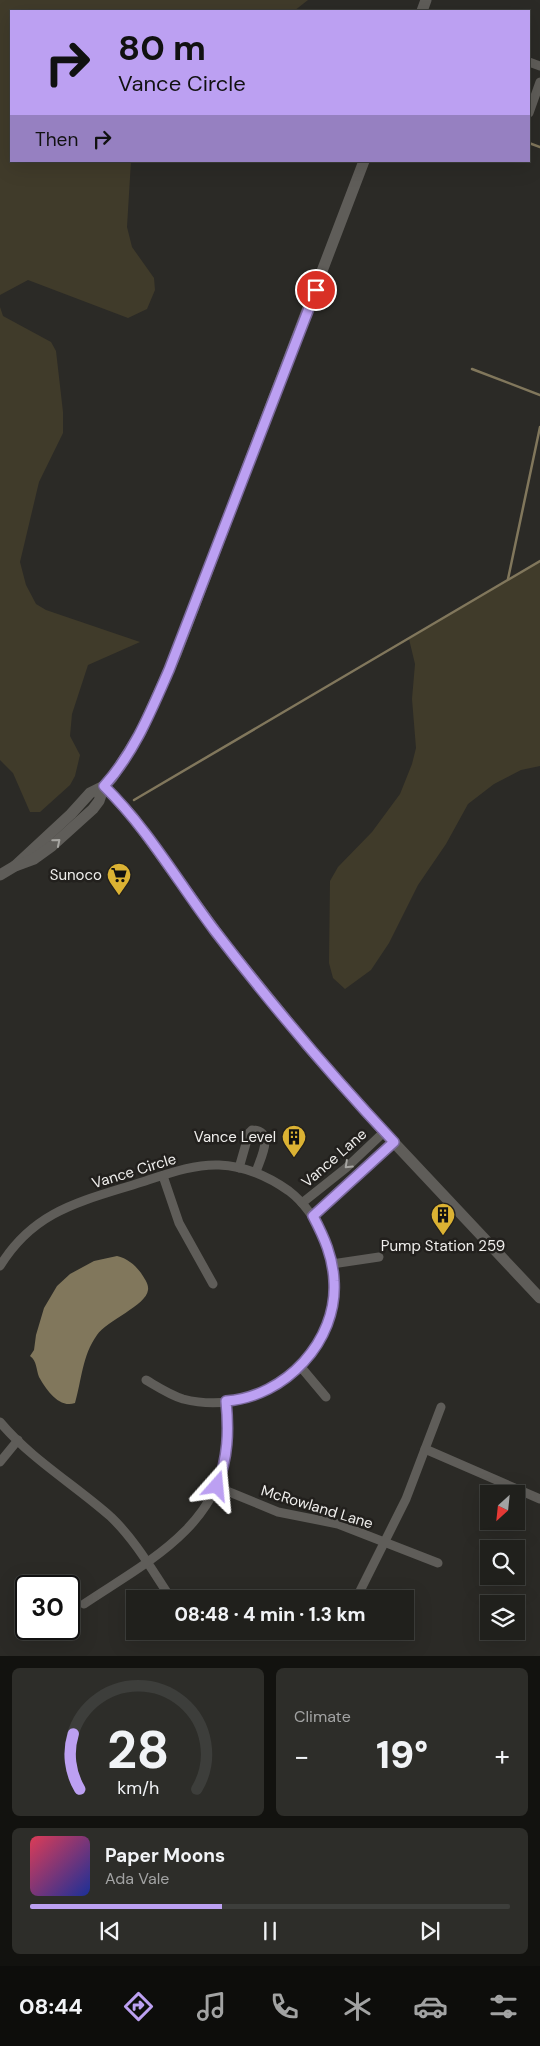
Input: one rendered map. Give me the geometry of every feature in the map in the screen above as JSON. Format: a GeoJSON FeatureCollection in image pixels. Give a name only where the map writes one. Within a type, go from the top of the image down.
{"type":"FeatureCollection","features":[{"type":"Feature","properties":{"kind":"main road"},"geometry":{"type":"LineString","coordinates":[[0,875],[15,866],[34,859],[81,821],[100,801],[104,786],[118,770],[141,732],[176,654],[364,162]]}},
{"type":"Feature","properties":{"kind":"main road"},"geometry":{"type":"LineString","coordinates":[[104,786],[133,816],[185,891],[266,995],[384,1132],[540,1298]]}},
{"type":"Feature","properties":{"kind":"street"},"geometry":{"type":"LineString","coordinates":[[530,110],[540,82]]}},
{"type":"Feature","properties":{"kind":"street"},"geometry":{"type":"LineString","coordinates":[[239,1168],[249,1133],[252,1130],[258,1130],[265,1137],[265,1144],[256,1172]]}},
{"type":"Feature","properties":{"kind":"street","name":"Vance Lane"},"geometry":{"type":"LineString","coordinates":[[302,1203],[346,1168],[384,1132]]}},
{"type":"Feature","properties":{"kind":"street","name":"Vance Lane"},"geometry":{"type":"LineString","coordinates":[[313,1216],[394,1142]]}},
{"type":"Feature","properties":{"kind":"street","name":"Vance Circle"},"geometry":{"type":"LineString","coordinates":[[0,1266],[13,1246],[33,1227],[56,1212],[195,1167],[219,1164],[256,1172],[278,1184],[302,1203],[313,1216],[328,1247],[335,1283],[334,1300],[330,1315],[318,1343],[300,1366],[281,1382],[263,1392],[241,1400],[199,1402],[168,1393],[146,1380]]}},
{"type":"Feature","properties":{"kind":"street"},"geometry":{"type":"LineString","coordinates":[[163,1176],[179,1223],[213,1284]]}},
{"type":"Feature","properties":{"kind":"street"},"geometry":{"type":"LineString","coordinates":[[332,1264],[379,1257]]}},
{"type":"Feature","properties":{"kind":"street"},"geometry":{"type":"LineString","coordinates":[[300,1366],[326,1397]]}},
{"type":"Feature","properties":{"kind":"street"},"geometry":{"type":"LineString","coordinates":[[84,1604],[184,1534],[199,1516],[217,1486],[227,1447],[226,1401]]}},
{"type":"Feature","properties":{"kind":"street"},"geometry":{"type":"LineString","coordinates":[[361,1590],[406,1499],[441,1407]]}},
{"type":"Feature","properties":{"kind":"street"},"geometry":{"type":"LineString","coordinates":[[0,1422],[18,1440],[112,1518],[165,1590]]}},
{"type":"Feature","properties":{"kind":"street"},"geometry":{"type":"LineString","coordinates":[[0,1462],[18,1440]]}},
{"type":"Feature","properties":{"kind":"street"},"geometry":{"type":"LineString","coordinates":[[425,1449],[540,1499]]}},
{"type":"Feature","properties":{"kind":"street","name":"McRowland Lane"},"geometry":{"type":"LineString","coordinates":[[217,1486],[278,1512],[338,1524],[438,1563]]}},
{"type":"Feature","properties":{"kind":"shaded area"},"geometry":{"type":"Polygon","coordinates":[[[0,0],[308,0],[295,10],[10,10],[10,162],[131,162],[127,227],[132,247],[154,278],[155,290],[147,309],[128,318],[28,280],[0,295],[0,0]]]}},
{"type":"Feature","properties":{"kind":"shaded area"},"geometry":{"type":"Polygon","coordinates":[[[0,307],[3,316],[51,342],[56,351],[63,412],[63,433],[39,482],[20,562],[26,585],[36,604],[46,610],[140,642],[88,665],[72,714],[70,736],[80,755],[75,776],[70,785],[40,812],[30,812],[13,773],[0,760],[0,307]]]}},
{"type":"Feature","properties":{"kind":"shaded area"},"geometry":{"type":"Polygon","coordinates":[[[540,561],[540,766],[521,770],[494,784],[468,804],[446,844],[418,885],[389,943],[371,970],[345,989],[333,978],[329,963],[330,881],[338,867],[372,832],[400,794],[412,764],[416,748],[412,699],[415,664],[409,639],[540,561]]]}},
{"type":"Feature","properties":{"kind":"shaded area"},"geometry":{"type":"Polygon","coordinates":[[[117,1256],[127,1260],[141,1273],[148,1286],[146,1296],[141,1302],[102,1329],[97,1335],[85,1359],[75,1403],[69,1404],[58,1401],[45,1387],[39,1377],[34,1360],[30,1356],[34,1350],[36,1335],[44,1308],[57,1286],[70,1274],[94,1261],[117,1256]]]}},
{"type":"Feature","properties":{"kind":"waterway"},"geometry":{"type":"LineString","coordinates":[[530,143],[540,147]]}},
{"type":"Feature","properties":{"kind":"waterway"},"geometry":{"type":"LineString","coordinates":[[472,369],[540,395]]}},
{"type":"Feature","properties":{"kind":"waterway"},"geometry":{"type":"LineString","coordinates":[[508,579],[540,427]]}},
{"type":"Feature","properties":{"kind":"waterway"},"geometry":{"type":"LineString","coordinates":[[134,800],[540,561]]}},
{"type":"Feature","properties":{"kind":"place","name":"Sunoco"},"geometry":{"type":"Point","coordinates":[119,896]}},
{"type":"Feature","properties":{"kind":"place","name":"Vance Level"},"geometry":{"type":"Point","coordinates":[294,1158]}},
{"type":"Feature","properties":{"kind":"place","name":"Pump Station 259"},"geometry":{"type":"Point","coordinates":[443,1236]}},
{"type":"Feature","properties":{"kind":"route"},"geometry":{"type":"LineString","coordinates":[[217,1486],[227,1447],[226,1401],[241,1400],[263,1392],[291,1375],[309,1356],[318,1343],[330,1315],[334,1300],[333,1266],[328,1247],[313,1216],[394,1142],[312,1051],[266,995],[190,898],[133,816],[104,786],[118,770],[141,732],[176,654],[316,290]]}}]}
